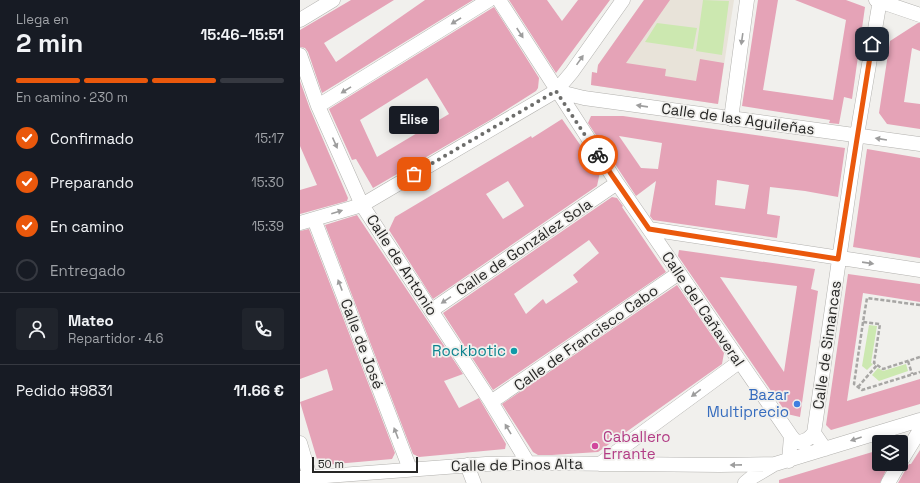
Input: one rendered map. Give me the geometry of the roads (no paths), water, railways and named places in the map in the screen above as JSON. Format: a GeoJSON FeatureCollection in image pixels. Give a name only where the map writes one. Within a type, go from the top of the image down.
{"type":"FeatureCollection","features":[{"type":"Feature","properties":{"kind":"street"},"geometry":{"type":"LineString","coordinates":[[300,20],[333,0]]}},
{"type":"Feature","properties":{"kind":"street"},"geometry":{"type":"LineString","coordinates":[[318,106],[489,0]]}},
{"type":"Feature","properties":{"kind":"street","name":"Calle del Cañaveral"},"geometry":{"type":"LineString","coordinates":[[499,0],[556,91],[617,183],[791,436]]}},
{"type":"Feature","properties":{"kind":"street"},"geometry":{"type":"LineString","coordinates":[[300,223],[362,204],[556,91],[572,72],[623,0]]}},
{"type":"Feature","properties":{"kind":"street"},"geometry":{"type":"LineString","coordinates":[[731,119],[747,0]]}},
{"type":"Feature","properties":{"kind":"street"},"geometry":{"type":"LineString","coordinates":[[878,0],[920,15]]}},
{"type":"Feature","properties":{"kind":"street","name":"Calle de Simancas"},"geometry":{"type":"LineString","coordinates":[[814,433],[838,259],[878,0]]}},
{"type":"Feature","properties":{"kind":"street","name":"Calle de Antonio"},"geometry":{"type":"LineString","coordinates":[[300,55],[318,106],[362,204],[492,402],[528,463]]}},
{"type":"Feature","properties":{"kind":"street","name":"Calle de las Aguileñas"},"geometry":{"type":"LineString","coordinates":[[556,91],[584,98],[920,144]]}},
{"type":"Feature","properties":{"kind":"street","name":"Calle de González Sola"},"geometry":{"type":"LineString","coordinates":[[432,310],[617,183]]}},
{"type":"Feature","properties":{"kind":"street","name":"Calle de José"},"geometry":{"type":"LineString","coordinates":[[314,219],[410,469]]}},
{"type":"Feature","properties":{"kind":"street"},"geometry":{"type":"LineString","coordinates":[[649,229],[838,259],[920,270]]}},
{"type":"Feature","properties":{"kind":"street","name":"Calle de Francisco Cabo"},"geometry":{"type":"LineString","coordinates":[[492,402],[679,273]]}},
{"type":"Feature","properties":{"kind":"street"},"geometry":{"type":"LineString","coordinates":[[600,464],[739,362]]}},
{"type":"Feature","properties":{"kind":"street","name":"Calle de Pinos Alta"},"geometry":{"type":"LineString","coordinates":[[305,477],[467,465],[528,463],[782,463],[873,433],[920,420]]}},
{"type":"Feature","properties":{"kind":"street"},"geometry":{"type":"LineString","coordinates":[[908,450],[920,430]]}},
{"type":"Feature","properties":{"kind":"street"},"geometry":{"type":"LineString","coordinates":[[791,436],[796,442],[800,442],[808,440],[814,433],[824,449]]}},
{"type":"Feature","properties":{"kind":"street"},"geometry":{"type":"LineString","coordinates":[[745,483],[751,478],[782,463],[791,436]]}},
{"type":"Feature","properties":{"kind":"street"},"geometry":{"type":"LineString","coordinates":[[300,443],[305,477]]}},
{"type":"Feature","properties":{"kind":"street"},"geometry":{"type":"LineString","coordinates":[[467,465],[474,483]]}},
{"type":"Feature","properties":{"kind":"street"},"geometry":{"type":"LineString","coordinates":[[888,483],[895,471]]}},
{"type":"Feature","properties":{"kind":"place","name":"Elise"},"geometry":{"type":"Point","coordinates":[414,174]}},
{"type":"Feature","properties":{"kind":"place","name":"Rockbotic"},"geometry":{"type":"Point","coordinates":[514,351]}},
{"type":"Feature","properties":{"kind":"place","name":"Bazar Multiprecio"},"geometry":{"type":"Point","coordinates":[797,404]}},
{"type":"Feature","properties":{"kind":"place","name":"Caballero Errante"},"geometry":{"type":"Point","coordinates":[595,446]}}]}
